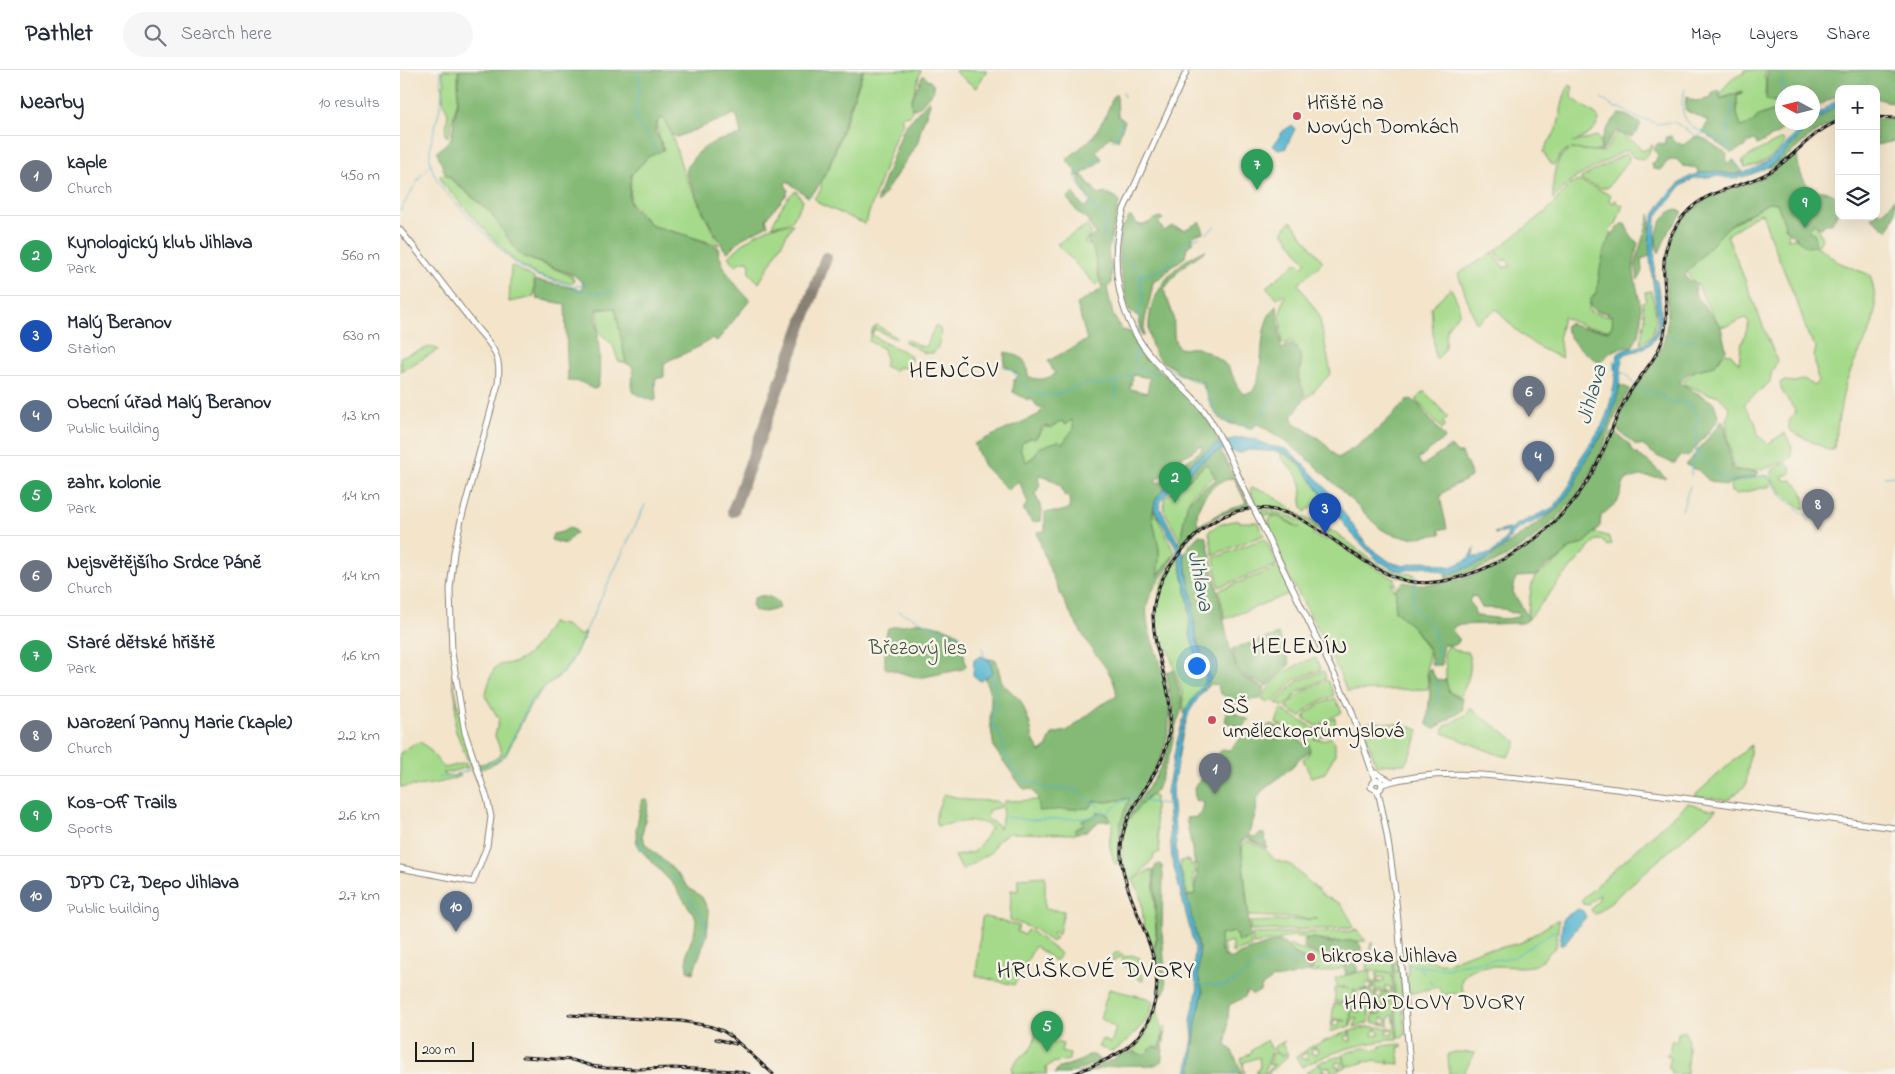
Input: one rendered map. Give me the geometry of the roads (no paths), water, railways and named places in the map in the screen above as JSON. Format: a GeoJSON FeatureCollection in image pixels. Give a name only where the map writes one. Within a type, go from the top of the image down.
{"type":"FeatureCollection","features":[{"type":"Feature","properties":{"kind":"main road"},"geometry":{"type":"LineString","coordinates":[[1187,70],[1128,198],[1119,224],[1116,270],[1122,301],[1132,328],[1147,351],[1168,375],[1194,398],[1205,412],[1226,451],[1351,709],[1375,780]]}},
{"type":"Feature","properties":{"kind":"main road"},"geometry":{"type":"LineString","coordinates":[[400,230],[432,267],[473,324],[492,346],[499,367],[498,384],[458,534],[450,589],[452,653],[465,733],[490,812],[489,837],[473,882],[400,868]]}},
{"type":"Feature","properties":{"kind":"main road"},"geometry":{"type":"LineString","coordinates":[[1373,773],[1390,781]]}},
{"type":"Feature","properties":{"kind":"main road"},"geometry":{"type":"LineString","coordinates":[[1382,784],[1420,776],[1449,774],[1544,781],[1639,792],[1895,828]]}},
{"type":"Feature","properties":{"kind":"main road"},"geometry":{"type":"LineString","coordinates":[[1375,780],[1380,781],[1382,784]]}},
{"type":"Feature","properties":{"kind":"main road"},"geometry":{"type":"LineString","coordinates":[[1375,780],[1371,786],[1374,790],[1378,791]]}},
{"type":"Feature","properties":{"kind":"main road"},"geometry":{"type":"LineString","coordinates":[[1378,791],[1382,788],[1382,784]]}},
{"type":"Feature","properties":{"kind":"main road"},"geometry":{"type":"LineString","coordinates":[[1378,791],[1389,842],[1411,1074]]}},
{"type":"Feature","properties":{"kind":"water"},"geometry":{"type":"Polygon","coordinates":[[[1835,101],[1835,106],[1820,118],[1820,113],[1835,101]]]}},
{"type":"Feature","properties":{"kind":"water"},"geometry":{"type":"Polygon","coordinates":[[[1291,126],[1295,129],[1285,149],[1273,146],[1283,131],[1291,126]]]}},
{"type":"Feature","properties":{"kind":"water"},"geometry":{"type":"Polygon","coordinates":[[[1799,130],[1805,130],[1780,158],[1768,167],[1733,179],[1719,176],[1694,178],[1681,186],[1656,217],[1654,278],[1657,282],[1661,320],[1656,336],[1651,343],[1642,349],[1623,355],[1618,394],[1608,426],[1585,460],[1574,485],[1563,502],[1551,513],[1518,529],[1512,534],[1504,547],[1484,561],[1449,574],[1424,566],[1403,571],[1395,570],[1378,561],[1351,533],[1297,461],[1283,452],[1248,450],[1241,453],[1220,450],[1201,462],[1161,499],[1160,508],[1183,552],[1193,603],[1196,637],[1210,680],[1189,712],[1183,732],[1172,792],[1177,859],[1195,930],[1199,953],[1198,975],[1203,992],[1196,1021],[1191,1074],[1187,1074],[1193,1037],[1191,1020],[1198,987],[1193,974],[1195,949],[1172,859],[1167,792],[1186,709],[1205,682],[1206,676],[1198,661],[1190,635],[1189,605],[1180,561],[1175,545],[1154,509],[1155,501],[1159,494],[1188,466],[1211,449],[1235,438],[1251,438],[1269,446],[1283,448],[1291,452],[1325,487],[1368,546],[1390,562],[1403,566],[1424,561],[1451,567],[1467,560],[1475,548],[1472,557],[1490,554],[1499,547],[1509,532],[1494,533],[1508,529],[1512,530],[1514,526],[1554,507],[1571,483],[1580,459],[1602,426],[1614,386],[1618,354],[1646,343],[1656,331],[1658,316],[1651,267],[1650,240],[1654,215],[1660,205],[1677,185],[1691,176],[1707,172],[1739,174],[1754,169],[1777,154],[1799,130]]]}},
{"type":"Feature","properties":{"kind":"water"},"geometry":{"type":"Polygon","coordinates":[[[981,656],[989,659],[993,672],[980,681],[973,675],[974,660],[981,656]]]}},
{"type":"Feature","properties":{"kind":"water"},"geometry":{"type":"Polygon","coordinates":[[[1578,909],[1583,911],[1586,917],[1563,945],[1560,945],[1563,918],[1578,909]]]}},
{"type":"Feature","properties":{"kind":"waterway"},"geometry":{"type":"LineString","coordinates":[[440,70],[442,97],[432,137],[430,157],[437,179],[445,192],[519,266],[537,276],[581,291],[597,293],[616,292]]}},
{"type":"Feature","properties":{"kind":"waterway"},"geometry":{"type":"LineString","coordinates":[[638,70],[640,84],[634,113],[642,131],[658,151]]}},
{"type":"Feature","properties":{"kind":"waterway"},"geometry":{"type":"LineString","coordinates":[[1780,70],[1783,85]]}},
{"type":"Feature","properties":{"kind":"waterway"},"geometry":{"type":"LineString","coordinates":[[1685,89],[1682,102],[1684,115],[1691,125],[1703,132]]}},
{"type":"Feature","properties":{"kind":"waterway"},"geometry":{"type":"LineString","coordinates":[[1123,92],[1124,97]]}},
{"type":"Feature","properties":{"kind":"waterway"},"geometry":{"type":"LineString","coordinates":[[1601,98],[1615,108],[1620,108],[1640,119],[1656,124],[1674,122],[1695,135]]}},
{"type":"Feature","properties":{"kind":"waterway"},"geometry":{"type":"LineString","coordinates":[[1731,150],[1728,132],[1733,101]]}},
{"type":"Feature","properties":{"kind":"waterway"},"geometry":{"type":"LineString","coordinates":[[1112,141],[1115,139],[1123,120]]}},
{"type":"Feature","properties":{"kind":"waterway"},"geometry":{"type":"LineString","coordinates":[[1698,135],[1706,133],[1733,152]]}},
{"type":"Feature","properties":{"kind":"waterway"},"geometry":{"type":"LineString","coordinates":[[1076,177],[1076,173],[1085,169],[1100,156]]}},
{"type":"Feature","properties":{"kind":"waterway"},"geometry":{"type":"LineString","coordinates":[[1733,159],[1745,174]]}},
{"type":"Feature","properties":{"kind":"waterway"},"geometry":{"type":"LineString","coordinates":[[400,211],[421,175],[431,165]]}},
{"type":"Feature","properties":{"kind":"waterway"},"geometry":{"type":"LineString","coordinates":[[1076,178],[1088,199],[1104,217],[1106,226],[1103,229],[1103,233],[1113,247],[1114,254]]}},
{"type":"Feature","properties":{"kind":"waterway"},"geometry":{"type":"LineString","coordinates":[[1206,234],[1215,226]]}},
{"type":"Feature","properties":{"kind":"waterway"},"geometry":{"type":"LineString","coordinates":[[1141,275],[1161,270],[1187,242],[1199,237]]}},
{"type":"Feature","properties":{"kind":"waterway"},"geometry":{"type":"LineString","coordinates":[[1119,258],[1127,259]]}},
{"type":"Feature","properties":{"kind":"waterway"},"geometry":{"type":"LineString","coordinates":[[1130,261],[1140,273],[1144,301],[1139,312],[1139,334]]}},
{"type":"Feature","properties":{"kind":"waterway"},"geometry":{"type":"LineString","coordinates":[[575,286],[586,285]]}},
{"type":"Feature","properties":{"kind":"waterway"},"geometry":{"type":"LineString","coordinates":[[1666,334],[1680,340],[1695,339]]}},
{"type":"Feature","properties":{"kind":"waterway"},"geometry":{"type":"LineString","coordinates":[[1135,362],[1137,343]]}},
{"type":"Feature","properties":{"kind":"waterway","name":"Jihlava"},"geometry":{"type":"LineString","coordinates":[[1614,362],[1617,373]]}},
{"type":"Feature","properties":{"kind":"waterway"},"geometry":{"type":"LineString","coordinates":[[1163,366],[1195,382],[1201,383],[1216,413],[1236,424],[1243,423],[1252,429]]}},
{"type":"Feature","properties":{"kind":"waterway"},"geometry":{"type":"LineString","coordinates":[[1003,367],[1011,370],[1031,393],[1045,395],[1064,392],[1083,384],[1101,385],[1118,380],[1136,372],[1140,367],[1147,372],[1158,374]]}},
{"type":"Feature","properties":{"kind":"waterway"},"geometry":{"type":"LineString","coordinates":[[1620,372],[1628,376],[1638,387],[1662,394],[1669,402],[1684,402],[1692,406],[1698,420],[1695,429],[1697,434],[1695,440],[1697,451],[1718,476],[1733,482],[1767,475],[1783,497],[1801,513],[1806,515],[1808,523]]}},
{"type":"Feature","properties":{"kind":"waterway"},"geometry":{"type":"LineString","coordinates":[[1115,399],[1117,382]]}},
{"type":"Feature","properties":{"kind":"waterway"},"geometry":{"type":"LineString","coordinates":[[1251,428],[1260,419],[1275,391]]}},
{"type":"Feature","properties":{"kind":"waterway"},"geometry":{"type":"LineString","coordinates":[[1691,475],[1696,450]]}},
{"type":"Feature","properties":{"kind":"waterway"},"geometry":{"type":"LineString","coordinates":[[1884,477],[1895,476]]}},
{"type":"Feature","properties":{"kind":"waterway"},"geometry":{"type":"LineString","coordinates":[[1682,510],[1690,486]]}},
{"type":"Feature","properties":{"kind":"waterway"},"geometry":{"type":"LineString","coordinates":[[479,767],[495,762],[505,754],[531,699],[562,672],[573,658],[645,505]]}},
{"type":"Feature","properties":{"kind":"waterway"},"geometry":{"type":"LineString","coordinates":[[1417,575],[1412,603],[1425,621],[1433,627],[1439,656],[1434,666]]}},
{"type":"Feature","properties":{"kind":"waterway"},"geometry":{"type":"LineString","coordinates":[[898,611],[955,636],[960,635]]}},
{"type":"Feature","properties":{"kind":"waterway"},"geometry":{"type":"LineString","coordinates":[[982,648],[984,656]]}},
{"type":"Feature","properties":{"kind":"waterway"},"geometry":{"type":"LineString","coordinates":[[993,672],[995,673],[994,684]]}},
{"type":"Feature","properties":{"kind":"waterway"},"geometry":{"type":"LineString","coordinates":[[988,676],[994,685],[995,703],[992,721],[1013,769],[1023,780],[1038,784],[1042,788],[1059,789],[1064,787],[1077,790],[1097,805]]}},
{"type":"Feature","properties":{"kind":"waterway"},"geometry":{"type":"LineString","coordinates":[[1429,725],[1432,719],[1432,710],[1439,698],[1438,679]]}},
{"type":"Feature","properties":{"kind":"waterway"},"geometry":{"type":"LineString","coordinates":[[438,778],[470,770]]}},
{"type":"Feature","properties":{"kind":"waterway"},"geometry":{"type":"LineString","coordinates":[[1098,806],[1107,813],[1119,803],[1137,796]]}},
{"type":"Feature","properties":{"kind":"waterway"},"geometry":{"type":"LineString","coordinates":[[1142,798],[1148,802],[1156,803]]}},
{"type":"Feature","properties":{"kind":"waterway"},"geometry":{"type":"LineString","coordinates":[[1158,803],[1167,804]]}},
{"type":"Feature","properties":{"kind":"waterway"},"geometry":{"type":"LineString","coordinates":[[1006,817],[1029,820],[1088,818],[1104,812]]}},
{"type":"Feature","properties":{"kind":"waterway"},"geometry":{"type":"LineString","coordinates":[[639,836],[640,845],[647,853]]}},
{"type":"Feature","properties":{"kind":"waterway"},"geometry":{"type":"LineString","coordinates":[[650,855],[658,859],[666,868]]}},
{"type":"Feature","properties":{"kind":"waterway"},"geometry":{"type":"LineString","coordinates":[[669,874],[679,883]]}},
{"type":"Feature","properties":{"kind":"waterway"},"geometry":{"type":"LineString","coordinates":[[683,888],[695,908],[701,913],[706,927],[701,942],[694,954]]}},
{"type":"Feature","properties":{"kind":"waterway"},"geometry":{"type":"LineString","coordinates":[[1407,965],[1448,969],[1458,965],[1514,957],[1552,932],[1558,931]]}},
{"type":"Feature","properties":{"kind":"waterway"},"geometry":{"type":"LineString","coordinates":[[1203,985],[1222,986],[1234,982],[1263,959],[1281,956],[1312,964]]}},
{"type":"Feature","properties":{"kind":"waterway"},"geometry":{"type":"LineString","coordinates":[[690,968],[692,958]]}},
{"type":"Feature","properties":{"kind":"waterway"},"geometry":{"type":"LineString","coordinates":[[1419,967],[1424,974]]}},
{"type":"Feature","properties":{"kind":"waterway"},"geometry":{"type":"LineString","coordinates":[[1429,980],[1432,984]]}},
{"type":"Feature","properties":{"kind":"waterway"},"geometry":{"type":"LineString","coordinates":[[1232,1074],[1239,1067]]}},
{"type":"Feature","properties":{"kind":"railway"},"geometry":{"type":"LineString","coordinates":[[1880,117],[1895,118]]}},
{"type":"Feature","properties":{"kind":"railway"},"geometry":{"type":"LineString","coordinates":[[1073,1074],[1111,1057],[1132,1043],[1148,1022],[1153,1008],[1157,988],[1156,969],[1124,874],[1121,855],[1122,837],[1133,807],[1165,751],[1169,734],[1170,718],[1167,688],[1156,645],[1153,615],[1155,598],[1161,583],[1179,554],[1203,529],[1217,520],[1231,513],[1246,509],[1263,508],[1297,517],[1366,562],[1394,577],[1407,581],[1420,583],[1434,582],[1460,577],[1499,562],[1517,551],[1550,526],[1565,511],[1590,477],[1624,402],[1659,348],[1666,324],[1665,253],[1678,223],[1698,202],[1722,190],[1748,182],[1773,170],[1812,137],[1835,123]]}},
{"type":"Feature","properties":{"kind":"railway"},"geometry":{"type":"LineString","coordinates":[[569,1015],[681,1021],[709,1026],[723,1031],[732,1037],[773,1074]]}},
{"type":"Feature","properties":{"kind":"railway"},"geometry":{"type":"LineString","coordinates":[[716,1039],[736,1044]]}},
{"type":"Feature","properties":{"kind":"railway"},"geometry":{"type":"LineString","coordinates":[[523,1057],[572,1060],[606,1068],[672,1068],[737,1071],[749,1074]]}},
{"type":"Feature","properties":{"kind":"place","name":"Hřiště na Nových Domkách"},"geometry":{"type":"Point","coordinates":[1297,116]}},
{"type":"Feature","properties":{"kind":"place","name":"Staré dětské hřiště"},"geometry":{"type":"Point","coordinates":[1257,190]}},
{"type":"Feature","properties":{"kind":"place","name":"Kos-Off Trails"},"geometry":{"type":"Point","coordinates":[1805,228]}},
{"type":"Feature","properties":{"kind":"place","name":"Nejsvětějšího Srdce Páně"},"geometry":{"type":"Point","coordinates":[1529,417]}},
{"type":"Feature","properties":{"kind":"place","name":"Obecní úřad Malý Beranov"},"geometry":{"type":"Point","coordinates":[1538,482]}},
{"type":"Feature","properties":{"kind":"place","name":"Kynologický klub Jihlava"},"geometry":{"type":"Point","coordinates":[1175,503]}},
{"type":"Feature","properties":{"kind":"place","name":"Narození Panny Marie (kaple)"},"geometry":{"type":"Point","coordinates":[1818,530]}},
{"type":"Feature","properties":{"kind":"place","name":"Malý Beranov"},"geometry":{"type":"Point","coordinates":[1325,534]}},
{"type":"Feature","properties":{"kind":"place","name":"SŠ uměleckoprůmyslová"},"geometry":{"type":"Point","coordinates":[1212,720]}},
{"type":"Feature","properties":{"kind":"place","name":"kaple"},"geometry":{"type":"Point","coordinates":[1215,794]}},
{"type":"Feature","properties":{"kind":"place","name":"DPD CZ, Depo Jihlava"},"geometry":{"type":"Point","coordinates":[456,932]}},
{"type":"Feature","properties":{"kind":"place","name":"bikroska Jihlava"},"geometry":{"type":"Point","coordinates":[1311,957]}},
{"type":"Feature","properties":{"kind":"place","name":"zahr. kolonie"},"geometry":{"type":"Point","coordinates":[1047,1052]}},
{"type":"Feature","properties":{"kind":"district","name":"HENČOV"},"geometry":{"type":"Point","coordinates":[954,371]}},
{"type":"Feature","properties":{"kind":"district","name":"HELENÍN"},"geometry":{"type":"Point","coordinates":[1300,647]}},
{"type":"Feature","properties":{"kind":"district","name":"HRUŠKOVÉ DVORY"},"geometry":{"type":"Point","coordinates":[1096,971]}},
{"type":"Feature","properties":{"kind":"district","name":"HANDLOVY DVORY"},"geometry":{"type":"Point","coordinates":[1435,1004]}},
{"type":"Feature","properties":{"kind":"park label","name":"Březový les"},"geometry":{"type":"Point","coordinates":[918,649]}}]}
